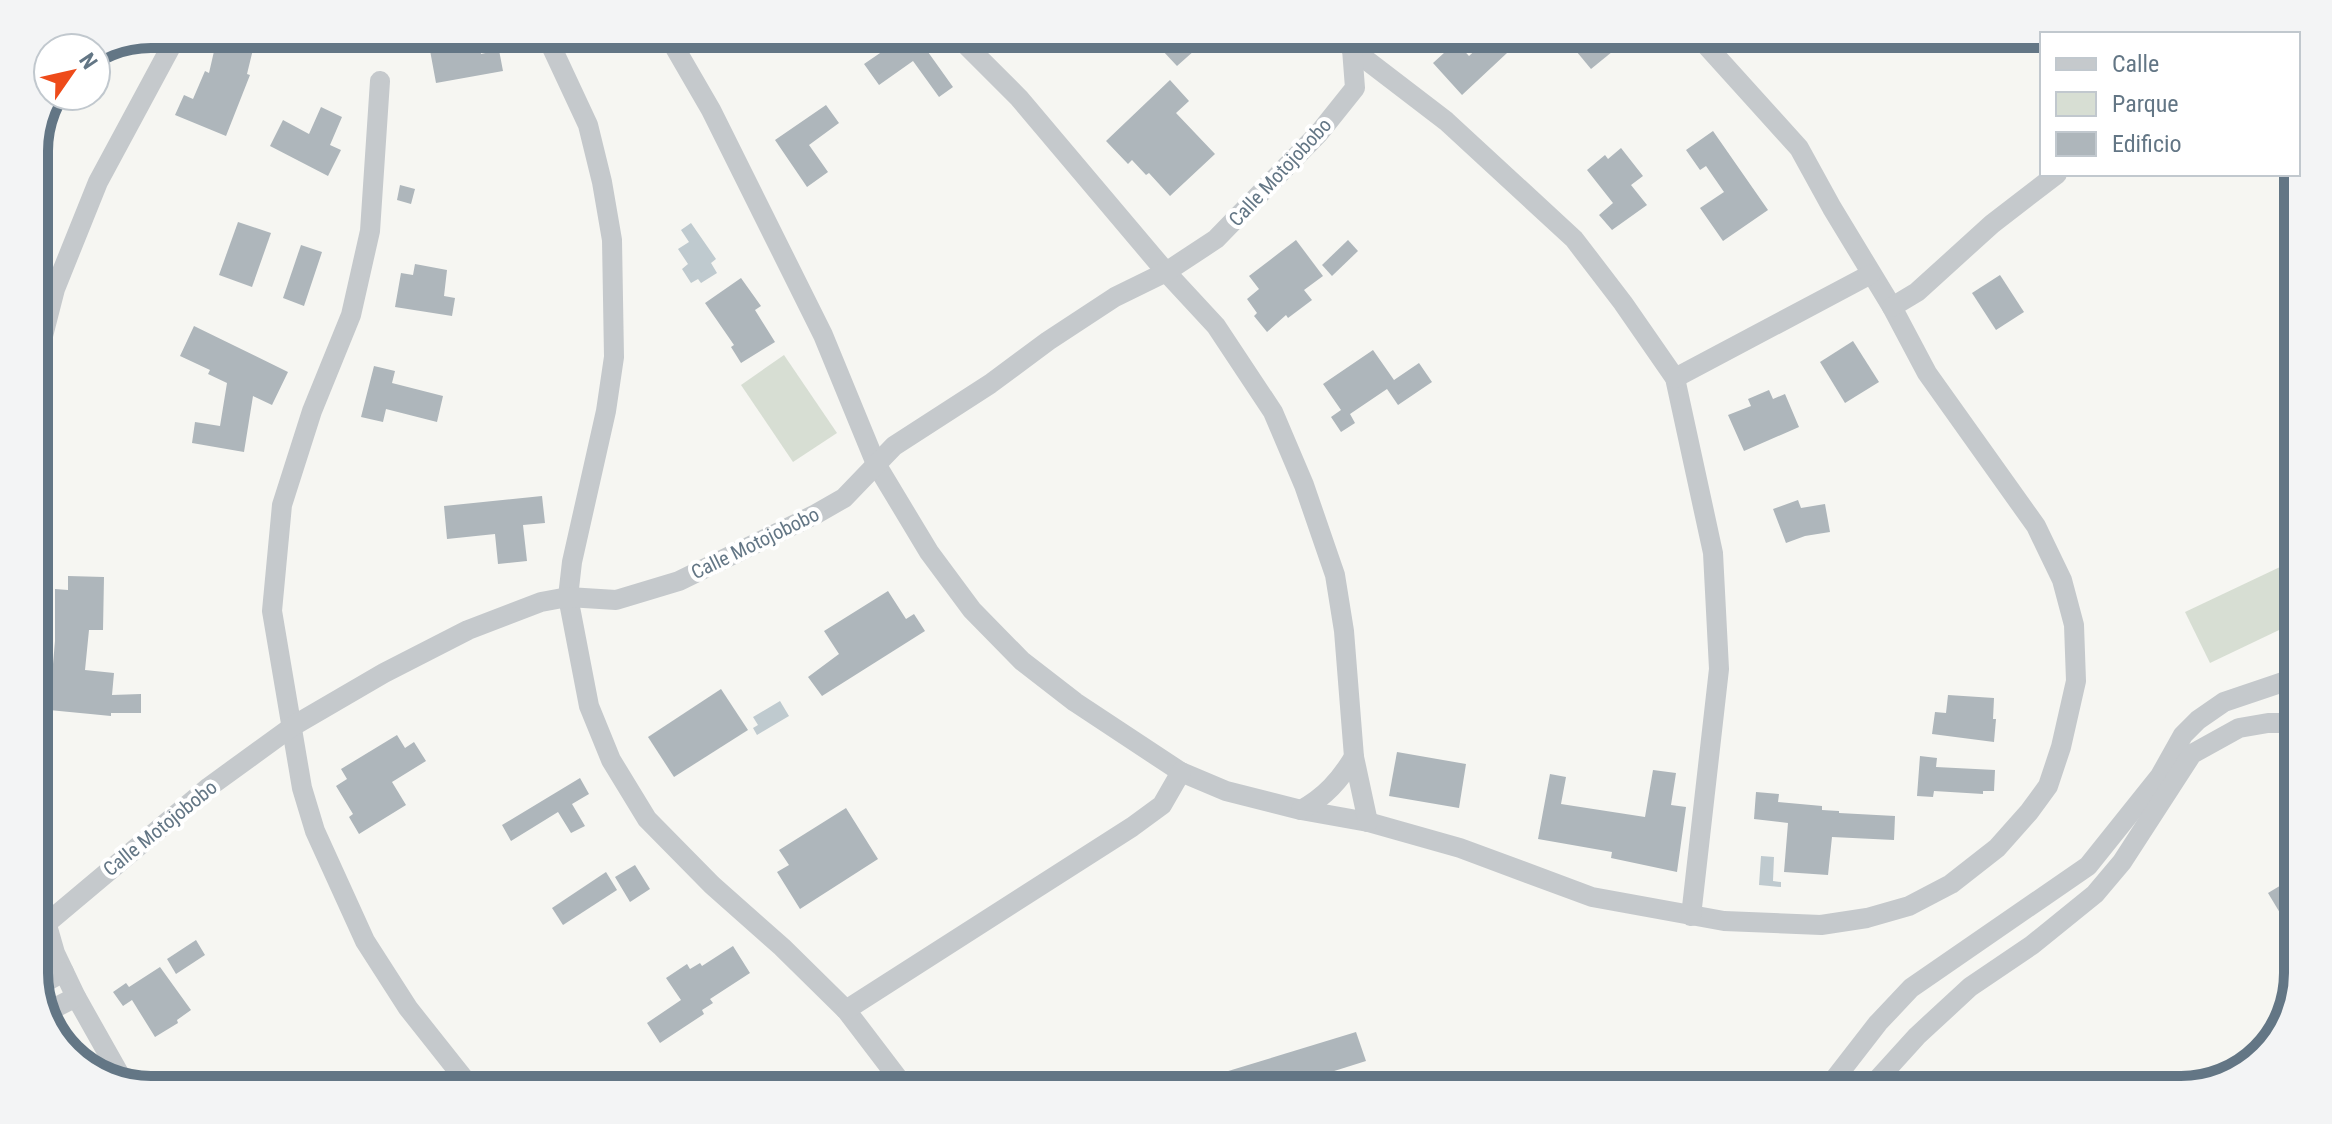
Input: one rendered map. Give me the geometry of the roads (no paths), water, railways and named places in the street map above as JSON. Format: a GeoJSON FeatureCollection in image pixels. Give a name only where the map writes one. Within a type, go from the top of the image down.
{"type":"FeatureCollection","features":[{"type":"Feature","properties":{"kind":"street"},"geometry":{"type":"LineString","coordinates":[[48,316],[55,289],[98,182],[170,48]]}},
{"type":"Feature","properties":{"kind":"street"},"geometry":{"type":"LineString","coordinates":[[552,48],[588,125],[612,240],[614,357],[606,411],[572,562],[568,597],[589,706],[611,760],[647,819],[712,885],[782,947],[846,1010],[896,1076]]}},
{"type":"Feature","properties":{"kind":"street"},"geometry":{"type":"LineString","coordinates":[[675,48],[711,110],[823,335],[876,464],[929,552],[972,610],[1012,651],[1075,702],[1181,772],[1226,791],[1301,810],[1368,822],[1460,848],[1592,897],[1724,921],[1821,925],[1867,918],[1909,906],[1951,884],[1997,848],[2048,786],[2061,747],[2076,681],[2074,625],[2062,580],[2036,526],[1927,373],[1799,148],[1709,48]]}},
{"type":"Feature","properties":{"kind":"street"},"geometry":{"type":"LineString","coordinates":[[969,48],[1019,98],[1166,272],[1216,326],[1273,412],[1304,485],[1335,575],[1344,631],[1354,757],[1368,822]]}},
{"type":"Feature","properties":{"kind":"street","name":"Calle Motojobobo"},"geometry":{"type":"LineString","coordinates":[[48,922],[209,787],[293,726],[384,673],[468,630],[541,602],[568,597],[616,600],[679,581],[844,498],[894,446],[1115,297],[1166,272],[1216,239],[1319,133],[1355,88],[1352,48]]}},
{"type":"Feature","properties":{"kind":"street"},"geometry":{"type":"LineString","coordinates":[[1361,48],[1574,239],[1675,378],[1713,553],[1719,669],[1691,916]]}},
{"type":"Feature","properties":{"kind":"street"},"geometry":{"type":"LineString","coordinates":[[380,81],[370,231],[351,315],[312,411],[282,505],[272,611],[302,788],[315,831],[365,941],[408,1008],[462,1076]]}},
{"type":"Feature","properties":{"kind":"street"},"geometry":{"type":"LineString","coordinates":[[1892,307],[1917,292],[1992,224],[2054,176]]}},
{"type":"Feature","properties":{"kind":"street"},"geometry":{"type":"LineString","coordinates":[[1675,378],[1871,274]]}},
{"type":"Feature","properties":{"kind":"street"},"geometry":{"type":"LineString","coordinates":[[1837,1076],[1878,1023],[1911,988],[2088,866],[2160,776],[2183,735],[2198,720],[2224,702],[2284,682]]}},
{"type":"Feature","properties":{"kind":"street"},"geometry":{"type":"LineString","coordinates":[[1881,1076],[1951,1003],[2032,945],[2095,894],[2122,862],[2192,754],[2239,728],[2284,723]]}},
{"type":"Feature","properties":{"kind":"street"},"geometry":{"type":"LineString","coordinates":[[1301,810],[1319,800],[1341,778],[1354,757]]}},
{"type":"Feature","properties":{"kind":"street"},"geometry":{"type":"LineString","coordinates":[[846,1010],[1132,827],[1162,805],[1181,772]]}},
{"type":"Feature","properties":{"kind":"street"},"geometry":{"type":"LineString","coordinates":[[48,927],[55,953],[76,997],[117,1069]]}},
{"type":"Feature","properties":{"kind":"street"},"geometry":{"type":"LineString","coordinates":[[48,981],[64,972]]}},
{"type":"Feature","properties":{"kind":"street"},"geometry":{"type":"LineString","coordinates":[[54,1008],[76,997]]}}]}
